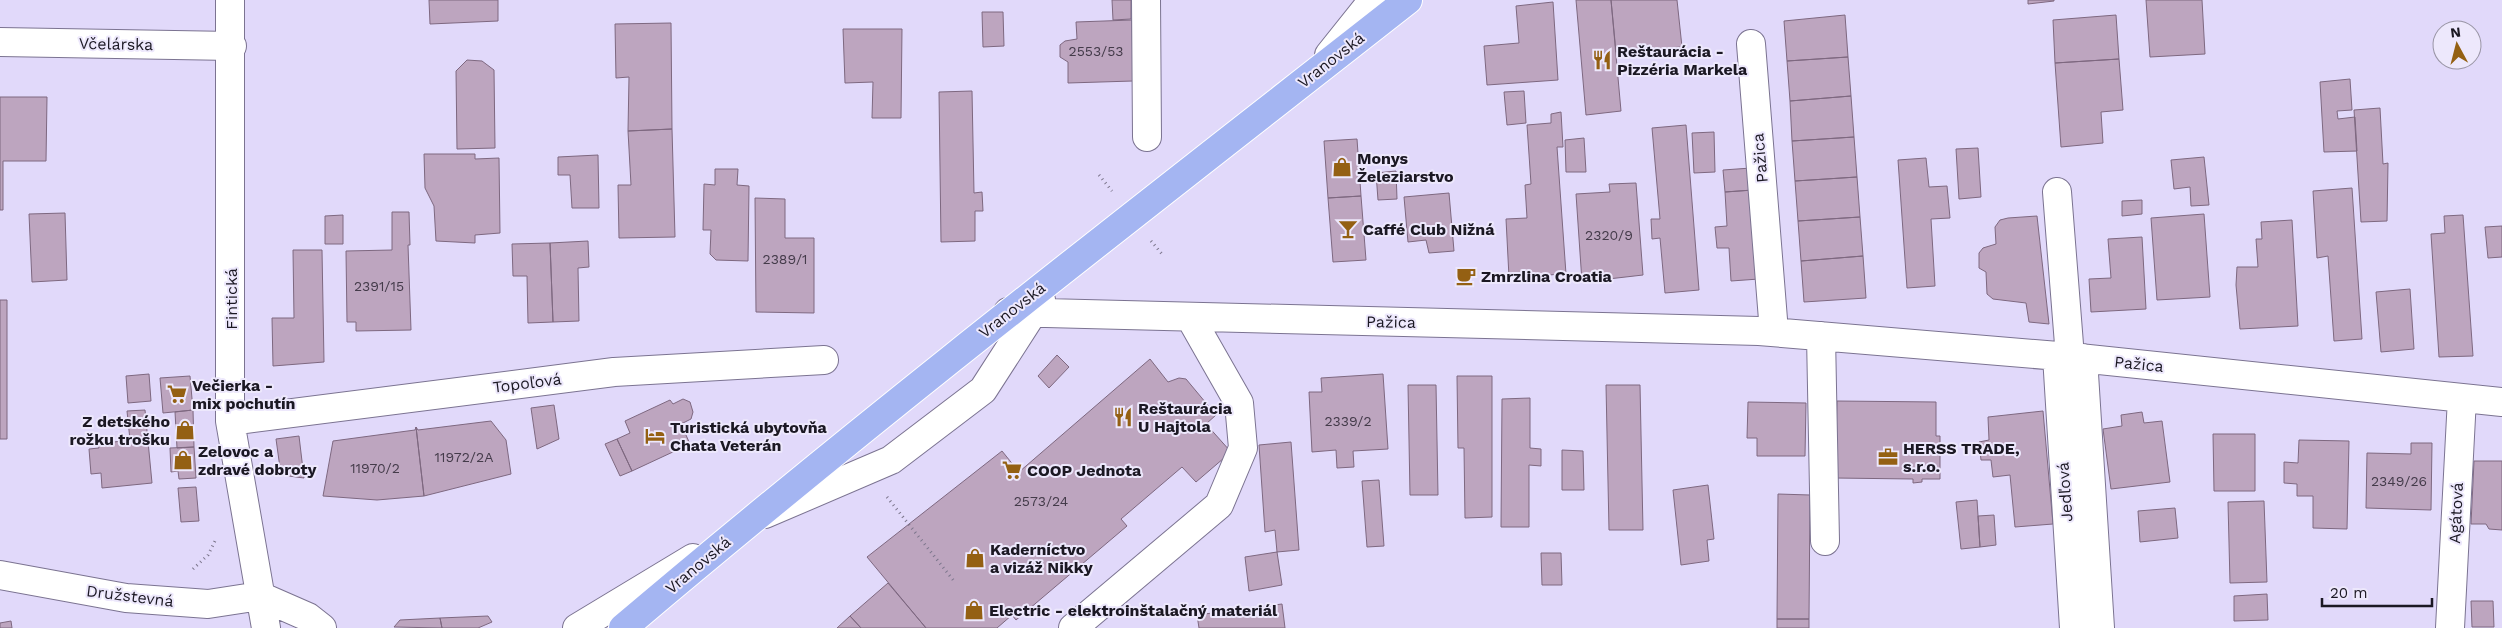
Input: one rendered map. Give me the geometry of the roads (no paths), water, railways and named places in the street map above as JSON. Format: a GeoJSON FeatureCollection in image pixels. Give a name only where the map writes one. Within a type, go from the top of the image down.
{"type":"FeatureCollection","features":[{"type":"Feature","properties":{"kind":"main road","name":"Vranovská"},"geometry":{"type":"LineString","coordinates":[[623,628],[744,525],[1021,312],[1057,274],[1408,0]]}},
{"type":"Feature","properties":{"kind":"street","name":"Fintická"},"geometry":{"type":"LineString","coordinates":[[230,0],[232,46],[230,421],[266,628]]}},
{"type":"Feature","properties":{"kind":"street"},"geometry":{"type":"LineString","coordinates":[[1146,0],[1147,137]]}},
{"type":"Feature","properties":{"kind":"street"},"geometry":{"type":"LineString","coordinates":[[1316,72],[1374,0]]}},
{"type":"Feature","properties":{"kind":"street","name":"Včelárska"},"geometry":{"type":"LineString","coordinates":[[0,42],[232,46]]}},
{"type":"Feature","properties":{"kind":"street","name":"Pažica"},"geometry":{"type":"LineString","coordinates":[[1751,44],[1774,332]]}},
{"type":"Feature","properties":{"kind":"street"},"geometry":{"type":"LineString","coordinates":[[2057,192],[2070,357]]}},
{"type":"Feature","properties":{"kind":"street"},"geometry":{"type":"LineString","coordinates":[[577,628],[744,525],[891,460],[983,390],[1021,312]]}},
{"type":"Feature","properties":{"kind":"street","name":"Pažica"},"geometry":{"type":"LineString","coordinates":[[1021,312],[1774,332],[2070,357],[2502,402]]}},
{"type":"Feature","properties":{"kind":"street"},"geometry":{"type":"LineString","coordinates":[[1074,628],[1219,505],[1243,448],[1240,403],[1190,317]]}},
{"type":"Feature","properties":{"kind":"street"},"geometry":{"type":"LineString","coordinates":[[1821,336],[1825,541]]}},
{"type":"Feature","properties":{"kind":"street","name":"Jedľová"},"geometry":{"type":"LineString","coordinates":[[2070,357],[2074,628]]}},
{"type":"Feature","properties":{"kind":"street","name":"Jedľová"},"geometry":{"type":"LineString","coordinates":[[2070,357],[2100,628]]}},
{"type":"Feature","properties":{"kind":"street","name":"Topoľová"},"geometry":{"type":"LineString","coordinates":[[230,421],[614,372],[824,360]]}},
{"type":"Feature","properties":{"kind":"street","name":"Agátová"},"geometry":{"type":"LineString","coordinates":[[2450,628],[2462,398]]}},
{"type":"Feature","properties":{"kind":"street","name":"Družstevná"},"geometry":{"type":"LineString","coordinates":[[0,575],[126,598],[208,604],[260,596]]}},
{"type":"Feature","properties":{"kind":"street"},"geometry":{"type":"LineString","coordinates":[[260,596],[308,616],[322,628]]}},
{"type":"Feature","properties":{"kind":"place","name":"Reštaurácia - Pizzéria Markela"},"geometry":{"type":"Point","coordinates":[1602,60]}},
{"type":"Feature","properties":{"kind":"place","name":"Monys Železiarstvo"},"geometry":{"type":"Point","coordinates":[1342,167]}},
{"type":"Feature","properties":{"kind":"place","name":"Caffé Club Nižná"},"geometry":{"type":"Point","coordinates":[1348,229]}},
{"type":"Feature","properties":{"kind":"place","name":"Zmrzlina Croatia"},"geometry":{"type":"Point","coordinates":[1466,276]}},
{"type":"Feature","properties":{"kind":"place","name":"Večierka - mix pochutín"},"geometry":{"type":"Point","coordinates":[177,394]}},
{"type":"Feature","properties":{"kind":"place","name":"Reštaurácia U Hajtola"},"geometry":{"type":"Point","coordinates":[1123,417]}},
{"type":"Feature","properties":{"kind":"place","name":"Z detského rožku trošku"},"geometry":{"type":"Point","coordinates":[185,430]}},
{"type":"Feature","properties":{"kind":"place","name":"Turistická ubytovňa Chata Veterán"},"geometry":{"type":"Point","coordinates":[655,436]}},
{"type":"Feature","properties":{"kind":"place","name":"HERSS TRADE, s.r.o."},"geometry":{"type":"Point","coordinates":[1888,457]}},
{"type":"Feature","properties":{"kind":"place","name":"Zelovoc a zdravé dobroty"},"geometry":{"type":"Point","coordinates":[183,460]}},
{"type":"Feature","properties":{"kind":"place","name":"COOP Jednota"},"geometry":{"type":"Point","coordinates":[1012,470]}},
{"type":"Feature","properties":{"kind":"place","name":"Kaderníctvo a vizáž Nikky"},"geometry":{"type":"Point","coordinates":[975,558]}},
{"type":"Feature","properties":{"kind":"place","name":"Electric - elektroinštalačný materiál"},"geometry":{"type":"Point","coordinates":[974,610]}}]}
